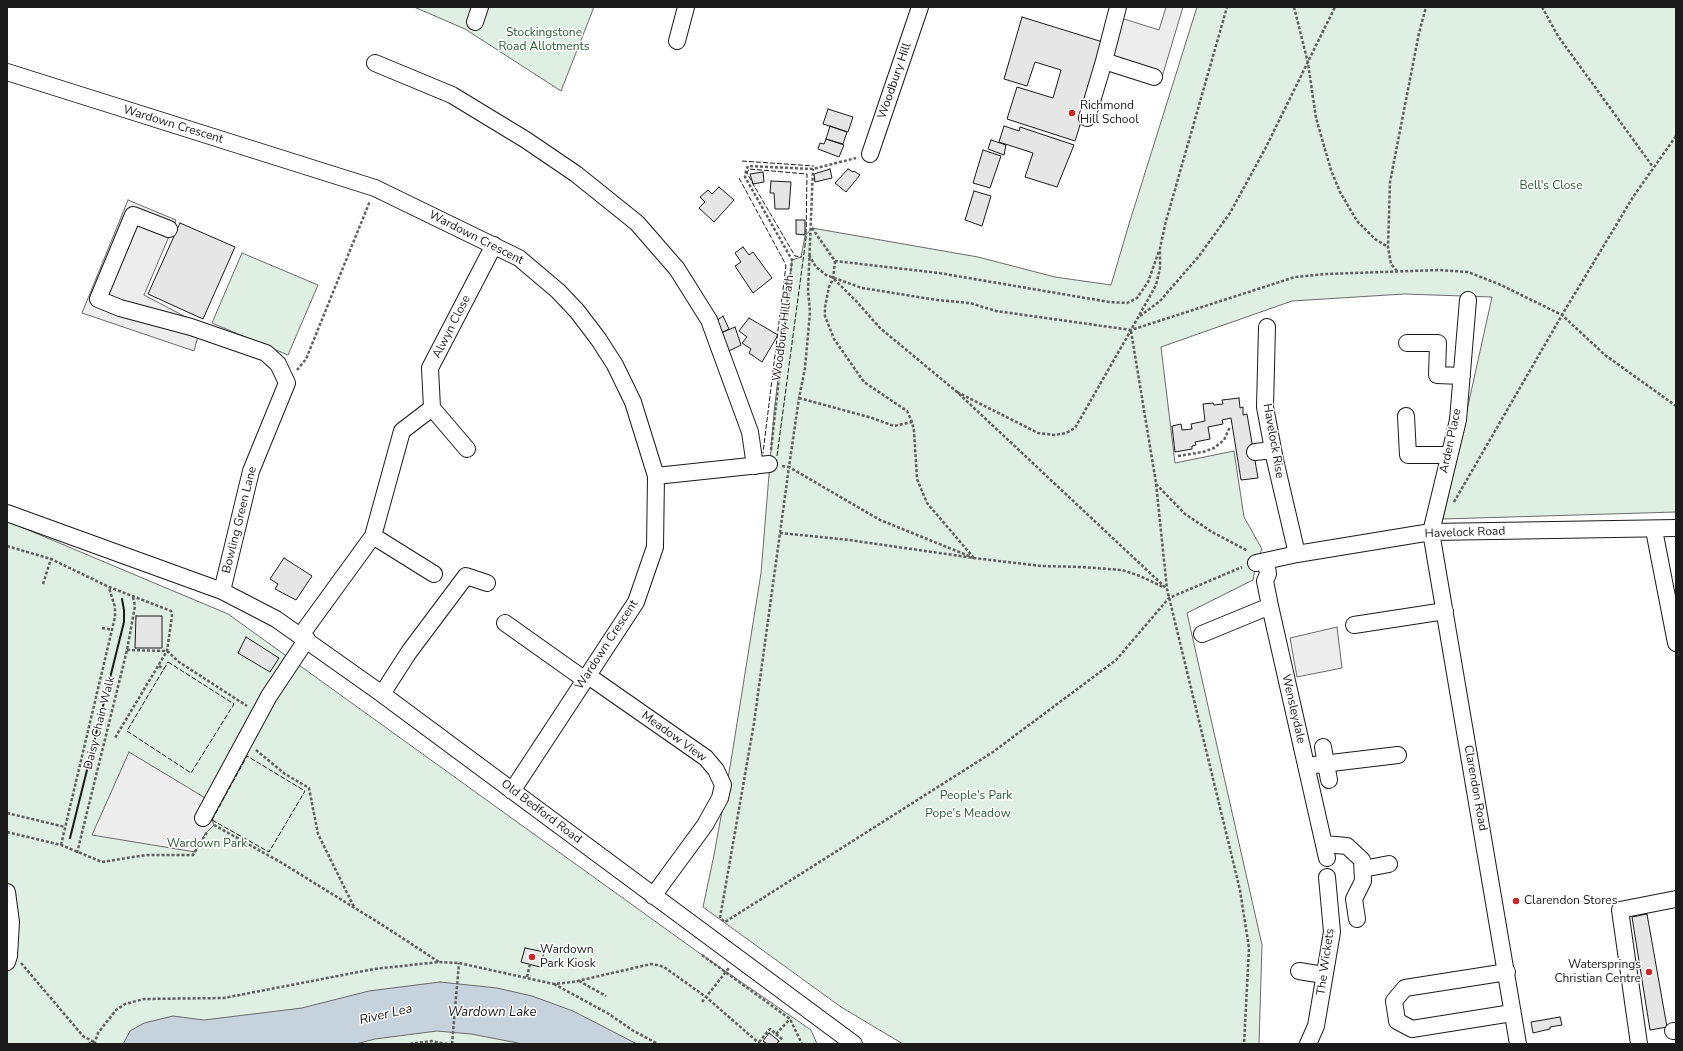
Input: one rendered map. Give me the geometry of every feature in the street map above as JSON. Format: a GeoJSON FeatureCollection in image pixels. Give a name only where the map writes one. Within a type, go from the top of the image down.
{"type":"FeatureCollection","features":[{"type":"Feature","properties":{"kind":"street"},"geometry":{"type":"LineString","coordinates":[[677,41],[686,7]]}},
{"type":"Feature","properties":{"kind":"street","name":"Woodbury Hill"},"geometry":{"type":"LineString","coordinates":[[870,154],[920,7]]}},
{"type":"Feature","properties":{"kind":"street"},"geometry":{"type":"LineString","coordinates":[[1086,118],[1104,61],[1118,7]]}},
{"type":"Feature","properties":{"kind":"street"},"geometry":{"type":"LineString","coordinates":[[1104,61],[1154,77]]}},
{"type":"Feature","properties":{"kind":"street"},"geometry":{"type":"LineString","coordinates":[[375,63],[452,95],[526,140],[576,174],[637,223],[677,269],[709,320],[762,465],[656,476]]}},
{"type":"Feature","properties":{"kind":"street","name":"Wardown Crescent"},"geometry":{"type":"LineString","coordinates":[[7,72],[375,188],[519,258],[558,291],[577,310],[599,340],[615,365],[633,402],[656,476],[655,547],[636,602],[512,791]]}},
{"type":"Feature","properties":{"kind":"street"},"geometry":{"type":"LineString","coordinates":[[169,228],[133,215],[98,299],[120,308],[191,327],[266,353],[278,364],[287,384]]}},
{"type":"Feature","properties":{"kind":"street","name":"Alwyn Close"},"geometry":{"type":"LineString","coordinates":[[432,408],[430,368],[494,245]]}},
{"type":"Feature","properties":{"kind":"street","name":"Arden Place"},"geometry":{"type":"LineString","coordinates":[[1430,532],[1448,455],[1458,420],[1468,300]]}},
{"type":"Feature","properties":{"kind":"street","name":"Havelock Rise"},"geometry":{"type":"LineString","coordinates":[[1267,327],[1258,408],[1273,450],[1273,481],[1297,554]]}},
{"type":"Feature","properties":{"kind":"street"},"geometry":{"type":"LineString","coordinates":[[1407,343],[1438,343],[1437,375],[1462,376]]}},
{"type":"Feature","properties":{"kind":"street","name":"Bowling Green Lane"},"geometry":{"type":"LineString","coordinates":[[222,590],[251,471],[287,384]]}},
{"type":"Feature","properties":{"kind":"street"},"geometry":{"type":"LineString","coordinates":[[209,822],[244,742],[259,714],[304,637],[373,536],[402,431],[432,408],[466,450]]}},
{"type":"Feature","properties":{"kind":"street"},"geometry":{"type":"LineString","coordinates":[[1406,416],[1408,455],[1448,455]]}},
{"type":"Feature","properties":{"kind":"street"},"geometry":{"type":"LineString","coordinates":[[1256,452],[1273,450]]}},
{"type":"Feature","properties":{"kind":"street","name":"Old Bedford Road"},"geometry":{"type":"LineString","coordinates":[[7,513],[222,590],[276,618],[382,694],[854,1044]]}},
{"type":"Feature","properties":{"kind":"street","name":"Havelock Road"},"geometry":{"type":"LineString","coordinates":[[1261,562],[1297,554],[1430,532],[1654,530],[1676,528]]}},
{"type":"Feature","properties":{"kind":"street"},"geometry":{"type":"LineString","coordinates":[[1654,530],[1676,643]]}},
{"type":"Feature","properties":{"kind":"street","name":"Clarendon Road"},"geometry":{"type":"LineString","coordinates":[[1430,532],[1445,611],[1518,1044]]}},
{"type":"Feature","properties":{"kind":"street"},"geometry":{"type":"LineString","coordinates":[[373,536],[434,574]]}},
{"type":"Feature","properties":{"kind":"street","name":"Wensleydale"},"geometry":{"type":"LineString","coordinates":[[1261,562],[1268,574],[1265,581],[1270,606],[1288,660],[1306,766],[1325,851],[1348,846],[1362,860],[1362,869]]}},
{"type":"Feature","properties":{"kind":"street"},"geometry":{"type":"LineString","coordinates":[[382,694],[409,652],[466,576],[487,583]]}},
{"type":"Feature","properties":{"kind":"street"},"geometry":{"type":"LineString","coordinates":[[1202,634],[1270,606]]}},
{"type":"Feature","properties":{"kind":"street"},"geometry":{"type":"LineString","coordinates":[[1354,625],[1445,611]]}},
{"type":"Feature","properties":{"kind":"street"},"geometry":{"type":"LineString","coordinates":[[506,623],[586,677]]}},
{"type":"Feature","properties":{"kind":"street","name":"Meadow View"},"geometry":{"type":"LineString","coordinates":[[586,677],[706,758],[716,770],[723,785],[720,798],[705,825],[653,896]]}},
{"type":"Feature","properties":{"kind":"street"},"geometry":{"type":"LineString","coordinates":[[1323,748],[1329,780]]}},
{"type":"Feature","properties":{"kind":"street"},"geometry":{"type":"LineString","coordinates":[[1306,766],[1398,755]]}},
{"type":"Feature","properties":{"kind":"street"},"geometry":{"type":"LineString","coordinates":[[1357,919],[1354,899],[1363,881],[1362,869],[1389,864]]}},
{"type":"Feature","properties":{"kind":"street","name":"The Wickets"},"geometry":{"type":"LineString","coordinates":[[1308,1044],[1316,1026],[1332,932],[1328,877]]}},
{"type":"Feature","properties":{"kind":"street"},"geometry":{"type":"LineString","coordinates":[[7,892],[9,919],[8,959]]}},
{"type":"Feature","properties":{"kind":"street"},"geometry":{"type":"LineString","coordinates":[[1640,1044],[1620,910],[1676,899]]}},
{"type":"Feature","properties":{"kind":"street"},"geometry":{"type":"LineString","coordinates":[[1299,971],[1324,975]]}},
{"type":"Feature","properties":{"kind":"street"},"geometry":{"type":"LineString","coordinates":[[1507,972],[1405,988],[1394,1001],[1397,1021],[1412,1029],[1512,1012]]}},
{"type":"Feature","properties":{"kind":"path"},"geometry":{"type":"LineString","coordinates":[[836,262],[939,274],[1109,302],[1127,303],[1137,298],[1148,282],[1160,248],[1184,154],[1227,7]]}},
{"type":"Feature","properties":{"kind":"path"},"geometry":{"type":"LineString","coordinates":[[1294,7],[1308,63],[1316,118],[1331,170],[1340,192],[1357,221],[1375,239],[1388,247]]}},
{"type":"Feature","properties":{"kind":"path"},"geometry":{"type":"LineString","coordinates":[[1138,317],[1160,301],[1199,256],[1226,219],[1265,149],[1335,7]]}},
{"type":"Feature","properties":{"kind":"path"},"geometry":{"type":"LineString","coordinates":[[1398,271],[1392,264],[1388,247],[1390,182],[1426,7]]}},
{"type":"Feature","properties":{"kind":"path"},"geometry":{"type":"LineString","coordinates":[[1542,7],[1558,36],[1653,168]]}},
{"type":"Feature","properties":{"kind":"path"},"geometry":{"type":"LineString","coordinates":[[1451,507],[1562,315],[1633,197],[1676,136]]}},
{"type":"Feature","properties":{"kind":"path","name":"Woodbury Hill Path"},"geometry":{"type":"LineString","coordinates":[[762,465],[792,260],[745,177],[748,166],[812,169],[870,154]]}},
{"type":"Feature","properties":{"kind":"path"},"geometry":{"type":"LineString","coordinates":[[812,169],[812,228],[809,255],[808,291],[810,312],[805,368],[799,398],[751,739],[720,918],[725,922],[993,752],[1116,660],[1170,598],[1233,570],[1261,562]]}},
{"type":"Feature","properties":{"kind":"path"},"geometry":{"type":"LineString","coordinates":[[287,384],[306,359],[375,188]]}},
{"type":"Feature","properties":{"kind":"path"},"geometry":{"type":"LineString","coordinates":[[812,228],[836,262],[833,279],[828,287],[825,307],[825,316],[834,339],[864,382],[906,411],[912,422],[917,479],[927,503],[974,558]]}},
{"type":"Feature","properties":{"kind":"path"},"geometry":{"type":"LineString","coordinates":[[957,392],[1038,433],[1055,435],[1066,433],[1075,428],[1156,285],[1160,268],[1160,248]]}},
{"type":"Feature","properties":{"kind":"path"},"geometry":{"type":"LineString","coordinates":[[809,255],[816,267],[826,275],[833,279],[862,288],[937,300],[970,303],[996,312],[1131,330],[1295,277],[1398,271],[1439,270],[1468,272],[1501,285],[1562,315],[1605,355],[1676,406]]}},
{"type":"Feature","properties":{"kind":"path"},"geometry":{"type":"LineString","coordinates":[[833,279],[857,302],[880,328],[957,392],[1167,589]]}},
{"type":"Feature","properties":{"kind":"path"},"geometry":{"type":"LineString","coordinates":[[1131,330],[1156,483],[1167,589],[1240,890],[1248,948],[1244,1044]]}},
{"type":"Feature","properties":{"kind":"path"},"geometry":{"type":"LineString","coordinates":[[799,398],[872,418],[894,426],[912,422]]}},
{"type":"Feature","properties":{"kind":"path"},"geometry":{"type":"LineString","coordinates":[[1178,456],[1203,452],[1214,448],[1224,440],[1230,427]]}},
{"type":"Feature","properties":{"kind":"path"},"geometry":{"type":"LineString","coordinates":[[762,465],[777,464],[789,467],[880,520],[974,558]]}},
{"type":"Feature","properties":{"kind":"path"},"geometry":{"type":"LineString","coordinates":[[1156,483],[1185,514],[1261,562]]}},
{"type":"Feature","properties":{"kind":"path"},"geometry":{"type":"LineString","coordinates":[[780,533],[872,543],[1041,566],[1122,570],[1140,576],[1167,589]]}},
{"type":"Feature","properties":{"kind":"path"},"geometry":{"type":"LineString","coordinates":[[7,546],[51,559],[109,587],[171,611],[172,616],[167,652],[116,738]]}},
{"type":"Feature","properties":{"kind":"path"},"geometry":{"type":"LineString","coordinates":[[43,584],[51,559]]}},
{"type":"Feature","properties":{"kind":"path"},"geometry":{"type":"LineString","coordinates":[[61,845],[113,630],[115,607],[109,587]]}},
{"type":"Feature","properties":{"kind":"path","name":"Daisy Chain Walk"},"geometry":{"type":"LineString","coordinates":[[77,852],[127,650],[135,606],[133,597]]}},
{"type":"Feature","properties":{"kind":"path"},"geometry":{"type":"LineString","coordinates":[[102,628],[113,630]]}},
{"type":"Feature","properties":{"kind":"path"},"geometry":{"type":"LineString","coordinates":[[127,650],[167,652],[179,662],[259,714]]}},
{"type":"Feature","properties":{"kind":"path"},"geometry":{"type":"LineString","coordinates":[[159,666],[164,669]]}},
{"type":"Feature","properties":{"kind":"path"},"geometry":{"type":"LineString","coordinates":[[244,742],[285,774],[309,788],[318,834],[354,907]]}},
{"type":"Feature","properties":{"kind":"path"},"geometry":{"type":"LineString","coordinates":[[7,813],[65,827]]}},
{"type":"Feature","properties":{"kind":"path"},"geometry":{"type":"LineString","coordinates":[[7,832],[61,845],[102,862],[146,855],[193,855],[205,834],[209,822],[282,863],[440,962]]}},
{"type":"Feature","properties":{"kind":"path"},"geometry":{"type":"LineString","coordinates":[[702,955],[790,1019],[802,1044]]}},
{"type":"Feature","properties":{"kind":"path"},"geometry":{"type":"LineString","coordinates":[[702,1002],[737,958]]}},
{"type":"Feature","properties":{"kind":"path"},"geometry":{"type":"LineString","coordinates":[[8,959],[17,959],[83,1036],[95,1043]]}},
{"type":"Feature","properties":{"kind":"path"},"geometry":{"type":"LineString","coordinates":[[95,1043],[98,1033],[116,1010],[125,1004],[144,999],[224,998],[374,969],[440,962],[459,962],[554,984],[609,1014],[632,1030],[658,1044]]}},
{"type":"Feature","properties":{"kind":"path"},"geometry":{"type":"LineString","coordinates":[[452,1044],[459,962]]}},
{"type":"Feature","properties":{"kind":"path"},"geometry":{"type":"LineString","coordinates":[[527,977],[530,964]]}},
{"type":"Feature","properties":{"kind":"path"},"geometry":{"type":"LineString","coordinates":[[554,984],[651,964],[657,965],[664,967],[706,997],[760,1043],[770,1029],[783,1040]]}},
{"type":"Feature","properties":{"kind":"path"},"geometry":{"type":"LineString","coordinates":[[579,980],[606,996]]}},
{"type":"Feature","properties":{"kind":"path"},"geometry":{"type":"LineString","coordinates":[[776,1034],[790,1019]]}},
{"type":"Feature","properties":{"kind":"path"},"geometry":{"type":"LineString","coordinates":[[410,1044],[431,1041],[447,1044]]}},
{"type":"Feature","properties":{"kind":"path"},"geometry":{"type":"LineString","coordinates":[[88,1044],[95,1043]]}},
{"type":"Feature","properties":{"kind":"green space","name":"Stockingstone Road Allotments"},"geometry":{"type":"Polygon","coordinates":[[[414,7],[594,7],[561,91],[465,29],[414,7]]]}},
{"type":"Feature","properties":{"kind":"green space","name":"People's Park"},"geometry":{"type":"Polygon","coordinates":[[[1197,7],[1676,7],[1676,512],[1443,519],[1492,297],[1404,294],[1292,301],[1161,347],[1175,463],[1234,451],[1244,517],[1262,549],[1256,563],[1253,580],[1187,613],[1262,945],[1259,1044],[903,1044],[841,1007],[703,907],[731,761],[761,573],[774,413],[792,260],[801,257],[805,236],[812,228],[978,257],[1055,277],[1111,285],[1197,7]]]}},
{"type":"Feature","properties":{"kind":"green space"},"geometry":{"type":"Polygon","coordinates":[[[242,253],[318,285],[288,355],[212,323],[242,253]]]}},
{"type":"Feature","properties":{"kind":"green space","name":"Wardown Park"},"geometry":{"type":"Polygon","coordinates":[[[7,521],[228,614],[702,955],[811,1030],[817,1044],[7,1044],[7,521]]]}},
{"type":"Feature","properties":{"kind":"shaded area"},"geometry":{"type":"Polygon","coordinates":[[[1166,7],[1183,7],[1162,77],[1108,58],[1121,18],[1159,30],[1166,7]]]}},
{"type":"Feature","properties":{"kind":"shaded area"},"geometry":{"type":"Polygon","coordinates":[[[128,200],[176,220],[144,295],[201,325],[194,351],[82,313],[128,200]]]}},
{"type":"Feature","properties":{"kind":"shaded area"},"geometry":{"type":"Polygon","coordinates":[[[1337,627],[1342,668],[1297,677],[1290,638],[1337,627]]]}},
{"type":"Feature","properties":{"kind":"shaded area"},"geometry":{"type":"Polygon","coordinates":[[[129,752],[212,802],[212,820],[214,825],[205,834],[195,852],[92,835],[129,752]]]}},
{"type":"Feature","properties":{"kind":"water","name":"Wardown Lake"},"geometry":{"type":"Polygon","coordinates":[[[440,982],[497,988],[532,996],[573,1011],[637,1044],[523,1044],[471,1034],[437,1031],[375,1039],[356,1044],[123,1044],[130,1031],[144,1023],[173,1016],[204,1020],[302,1008],[369,991],[440,982]]]}},
{"type":"Feature","properties":{"kind":"building"},"geometry":{"type":"Polygon","coordinates":[[[1022,17],[1106,43],[1075,141],[1007,119],[1017,87],[1053,98],[1061,70],[1035,62],[1027,86],[1004,79],[1022,17]]]}},
{"type":"Feature","properties":{"kind":"building"},"geometry":{"type":"Polygon","coordinates":[[[828,109],[853,117],[848,132],[823,124],[828,109]]]}},
{"type":"Feature","properties":{"kind":"building"},"geometry":{"type":"Polygon","coordinates":[[[830,126],[847,132],[843,144],[826,139],[830,126]]]}},
{"type":"Feature","properties":{"kind":"building"},"geometry":{"type":"Polygon","coordinates":[[[1004,126],[1019,131],[1020,127],[1074,145],[1057,187],[1025,177],[1033,153],[999,142],[1004,126]]]}},
{"type":"Feature","properties":{"kind":"building"},"geometry":{"type":"Polygon","coordinates":[[[826,139],[844,145],[839,157],[818,149],[820,143],[824,144],[826,139]]]}},
{"type":"Feature","properties":{"kind":"building"},"geometry":{"type":"Polygon","coordinates":[[[991,140],[1006,145],[1004,155],[988,149],[991,140]]]}},
{"type":"Feature","properties":{"kind":"building"},"geometry":{"type":"Polygon","coordinates":[[[983,150],[1001,156],[990,188],[973,183],[983,150]]]}},
{"type":"Feature","properties":{"kind":"building"},"geometry":{"type":"Polygon","coordinates":[[[830,169],[832,178],[815,182],[814,174],[830,169]]]}},
{"type":"Feature","properties":{"kind":"building"},"geometry":{"type":"Polygon","coordinates":[[[848,169],[860,175],[846,192],[835,183],[848,169]]]}},
{"type":"Feature","properties":{"kind":"building"},"geometry":{"type":"Polygon","coordinates":[[[763,172],[764,182],[753,184],[750,174],[763,172]]]}},
{"type":"Feature","properties":{"kind":"building"},"geometry":{"type":"Polygon","coordinates":[[[771,181],[791,182],[789,209],[775,209],[774,193],[770,193],[771,181]]]}},
{"type":"Feature","properties":{"kind":"building"},"geometry":{"type":"Polygon","coordinates":[[[719,187],[734,200],[714,222],[699,208],[705,202],[700,197],[708,190],[712,194],[719,187]]]}},
{"type":"Feature","properties":{"kind":"building"},"geometry":{"type":"Polygon","coordinates":[[[974,191],[991,196],[982,226],[965,220],[974,191]]]}},
{"type":"Feature","properties":{"kind":"building"},"geometry":{"type":"Polygon","coordinates":[[[796,220],[805,220],[805,235],[796,234],[796,220]]]}},
{"type":"Feature","properties":{"kind":"building"},"geometry":{"type":"Polygon","coordinates":[[[180,223],[235,247],[203,319],[148,294],[180,223]]]}},
{"type":"Feature","properties":{"kind":"building"},"geometry":{"type":"Polygon","coordinates":[[[743,247],[749,255],[753,252],[772,278],[753,293],[735,266],[741,262],[735,253],[743,247]]]}},
{"type":"Feature","properties":{"kind":"building"},"geometry":{"type":"Polygon","coordinates":[[[723,316],[729,329],[721,333],[716,321],[723,316]]]}},
{"type":"Feature","properties":{"kind":"building"},"geometry":{"type":"Polygon","coordinates":[[[749,318],[778,335],[762,362],[749,353],[751,349],[742,343],[747,337],[739,331],[749,318]]]}},
{"type":"Feature","properties":{"kind":"building"},"geometry":{"type":"Polygon","coordinates":[[[735,327],[741,345],[729,351],[721,333],[735,327]]]}},
{"type":"Feature","properties":{"kind":"building"},"geometry":{"type":"Polygon","coordinates":[[[1239,398],[1240,408],[1243,407],[1243,415],[1247,414],[1258,478],[1241,480],[1231,418],[1222,420],[1223,424],[1208,427],[1210,439],[1195,442],[1196,445],[1192,446],[1192,449],[1175,452],[1172,426],[1181,424],[1182,430],[1192,429],[1191,424],[1205,421],[1203,404],[1223,404],[1222,400],[1239,398]]]}},
{"type":"Feature","properties":{"kind":"building"},"geometry":{"type":"Polygon","coordinates":[[[284,558],[312,576],[296,600],[275,589],[278,584],[270,579],[284,558]]]}},
{"type":"Feature","properties":{"kind":"building"},"geometry":{"type":"Polygon","coordinates":[[[136,616],[162,616],[162,648],[135,648],[136,616]]]}},
{"type":"Feature","properties":{"kind":"building"},"geometry":{"type":"Polygon","coordinates":[[[246,637],[279,658],[270,672],[238,653],[246,637]]]}},
{"type":"Feature","properties":{"kind":"building","name":"Watersprings Christian Centre"},"geometry":{"type":"Polygon","coordinates":[[[1647,914],[1667,1027],[1650,1030],[1632,917],[1647,914]]]}},
{"type":"Feature","properties":{"kind":"building","name":"Wardown Park Kiosk"},"geometry":{"type":"Polygon","coordinates":[[[525,948],[544,952],[540,967],[521,962],[525,948]]]}},
{"type":"Feature","properties":{"kind":"building"},"geometry":{"type":"Polygon","coordinates":[[[1560,1017],[1562,1025],[1550,1027],[1550,1029],[1533,1033],[1531,1022],[1560,1017]]]}},
{"type":"Feature","properties":{"kind":"building"},"geometry":{"type":"Polygon","coordinates":[[[769,1033],[779,1041],[777,1044],[767,1044],[763,1041],[769,1033]]]}},
{"type":"Feature","properties":{"kind":"fence"},"geometry":{"type":"LineString","coordinates":[[742,161],[814,166]]}},
{"type":"Feature","properties":{"kind":"fence"},"geometry":{"type":"LineString","coordinates":[[777,456],[806,238],[807,174],[749,169],[747,173],[795,256],[802,257]]}},
{"type":"Feature","properties":{"kind":"fence"},"geometry":{"type":"LineString","coordinates":[[739,178],[786,265],[763,453]]}},
{"type":"Feature","properties":{"kind":"fence"},"geometry":{"type":"LineString","coordinates":[[168,662],[234,704],[191,773],[127,731],[168,662]]}},
{"type":"Feature","properties":{"kind":"fence"},"geometry":{"type":"LineString","coordinates":[[212,820],[247,756],[305,791]]}},
{"type":"Feature","properties":{"kind":"fence"},"geometry":{"type":"LineString","coordinates":[[212,820],[269,852],[305,791]]}},
{"type":"Feature","properties":{"kind":"wall"},"geometry":{"type":"LineString","coordinates":[[70,838],[124,622],[122,599]]}},
{"type":"Feature","properties":{"kind":"place","name":"Richmond Hill School"},"geometry":{"type":"Point","coordinates":[1072,113]}},
{"type":"Feature","properties":{"kind":"place","name":"Clarendon Stores"},"geometry":{"type":"Point","coordinates":[1516,901]}},
{"type":"Feature","properties":{"kind":"place","name":"Wardown Park Kiosk"},"geometry":{"type":"Point","coordinates":[532,957]}},
{"type":"Feature","properties":{"kind":"place","name":"Watersprings Christian Centre"},"geometry":{"type":"Point","coordinates":[1649,972]}},
{"type":"Feature","properties":{"kind":"park label","name":"Bell's Close"},"geometry":{"type":"Point","coordinates":[1551,186]}},
{"type":"Feature","properties":{"kind":"park label","name":"Pope's Meadow"},"geometry":{"type":"Point","coordinates":[968,814]}},
{"type":"Feature","properties":{"kind":"water label","name":"River Lea"},"geometry":{"type":"Point","coordinates":[386,1015]}}]}
